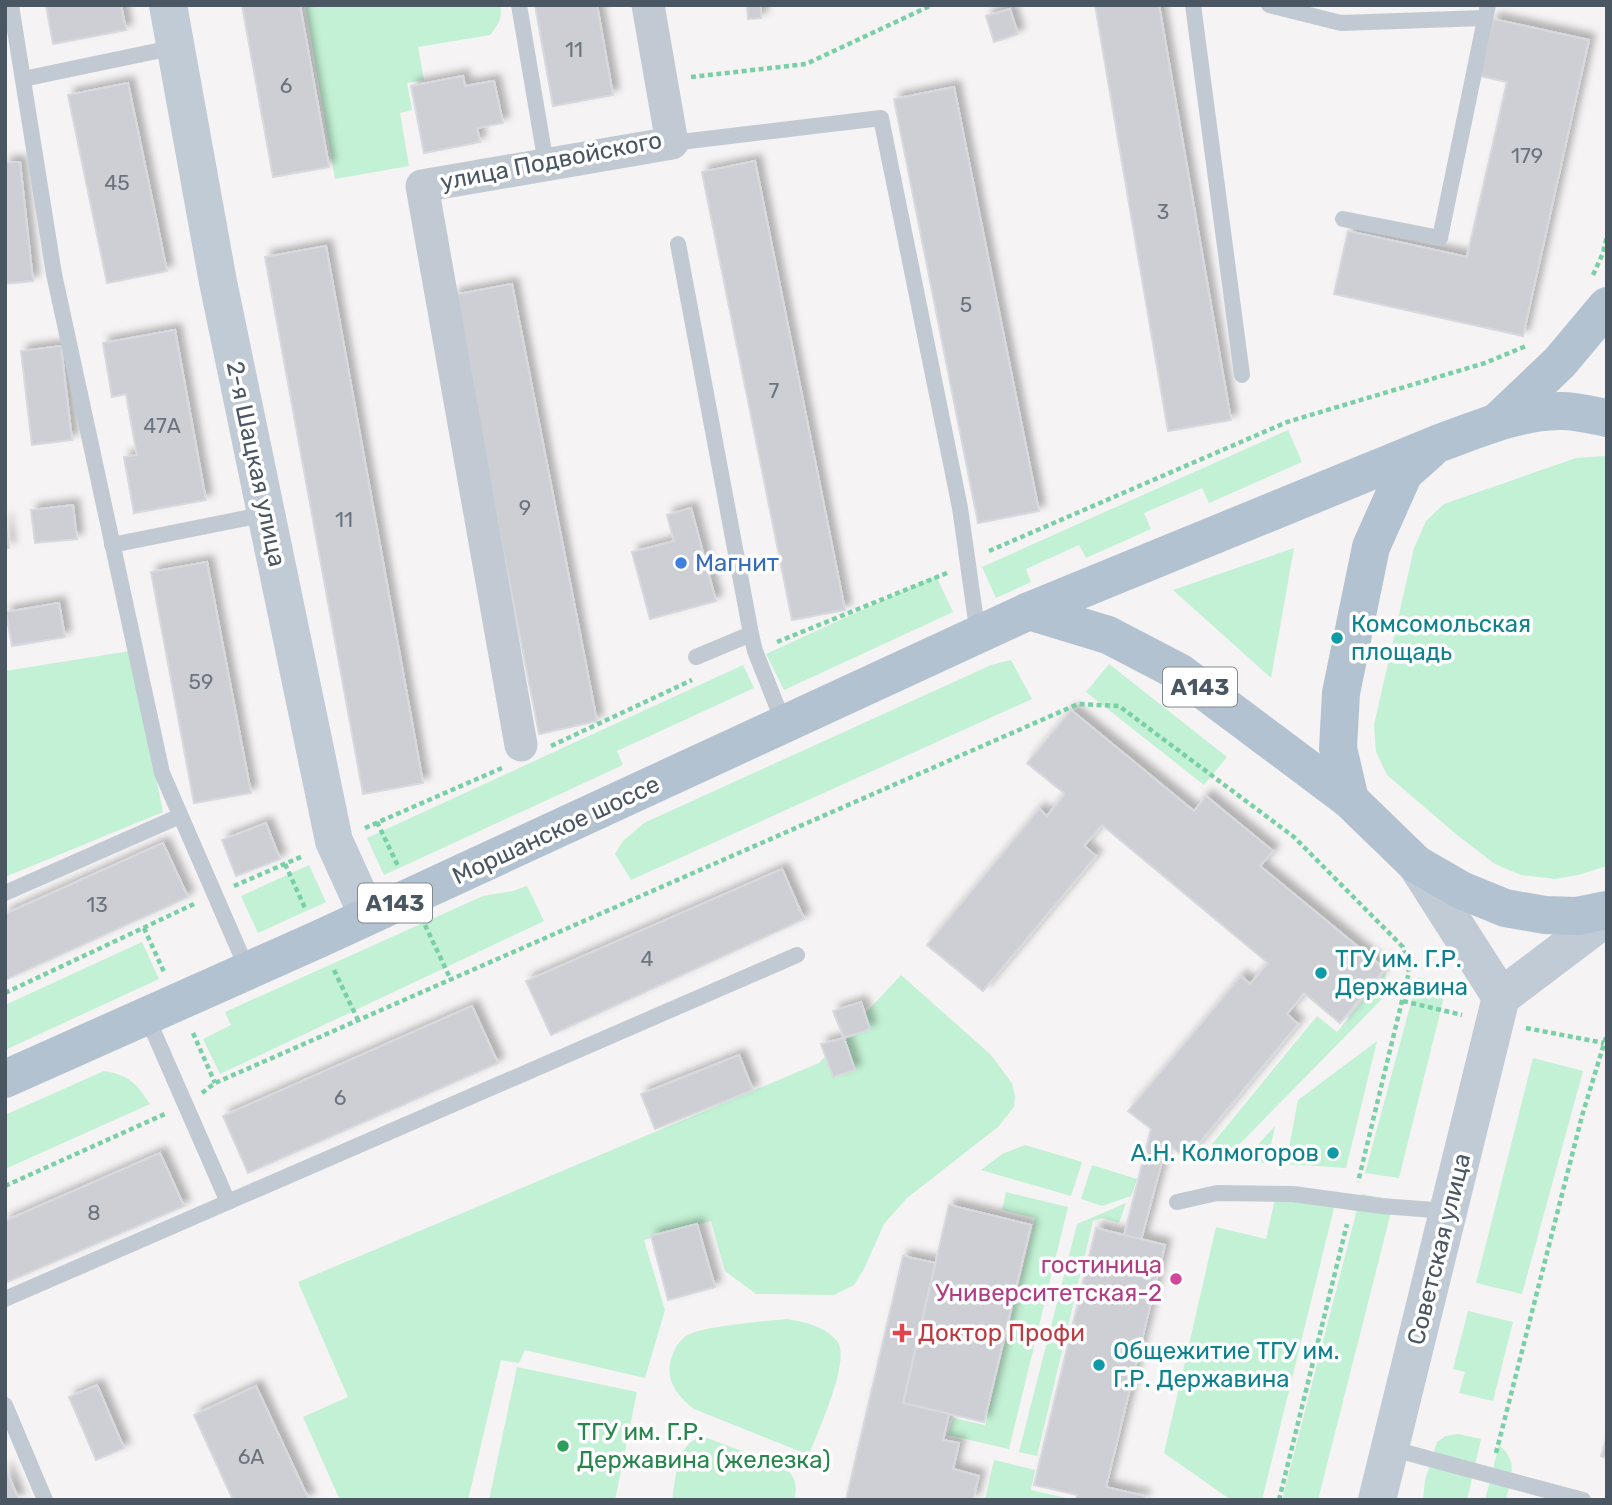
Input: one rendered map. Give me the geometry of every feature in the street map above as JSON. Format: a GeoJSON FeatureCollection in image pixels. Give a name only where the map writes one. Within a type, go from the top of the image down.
{"type":"FeatureCollection","features":[{"type":"Feature","properties":{"kind":"main road"},"geometry":{"type":"LineString","coordinates":[[1496,423],[1560,362],[1597,295]]}},
{"type":"Feature","properties":{"kind":"main road","name":"Моршанское шоссе"},"geometry":{"type":"LineString","coordinates":[[5,1079],[248,971],[1029,611],[1437,443],[1496,423],[1529,414],[1560,410],[1607,418]]}},
{"type":"Feature","properties":{"kind":"main road"},"geometry":{"type":"LineString","coordinates":[[1437,443],[1404,473],[1371,547],[1341,694],[1338,748],[1350,800],[1416,864],[1461,890],[1505,908],[1545,915],[1577,916],[1607,910]]}},
{"type":"Feature","properties":{"kind":"main road","name":"А143"},"geometry":{"type":"LineString","coordinates":[[1029,611],[1108,635],[1179,672],[1350,800]]}},
{"type":"Feature","properties":{"kind":"street","name":"2-я Шацкая улица"},"geometry":{"type":"LineString","coordinates":[[168,5],[218,282],[334,841],[368,916]]}},
{"type":"Feature","properties":{"kind":"street","name":"улица Подвойского"},"geometry":{"type":"LineString","coordinates":[[525,753],[422,186],[672,143],[648,5]]}},
{"type":"Feature","properties":{"kind":"street"},"geometry":{"type":"LineString","coordinates":[[1416,864],[1501,998],[1607,917]]}},
{"type":"Feature","properties":{"kind":"street","name":"Советская улица"},"geometry":{"type":"LineString","coordinates":[[1377,1500],[1501,998]]}},
{"type":"Feature","properties":{"kind":"lane"},"geometry":{"type":"LineString","coordinates":[[11,5],[54,274],[162,773],[248,971]]}},
{"type":"Feature","properties":{"kind":"lane"},"geometry":{"type":"LineString","coordinates":[[519,5],[546,164]]}},
{"type":"Feature","properties":{"kind":"lane"},"geometry":{"type":"LineString","coordinates":[[1193,5],[1242,375]]}},
{"type":"Feature","properties":{"kind":"lane"},"geometry":{"type":"LineString","coordinates":[[1269,5],[1341,23],[1485,12],[1440,238],[1343,219]]}},
{"type":"Feature","properties":{"kind":"lane"},"geometry":{"type":"LineString","coordinates":[[23,79],[176,47]]}},
{"type":"Feature","properties":{"kind":"lane"},"geometry":{"type":"LineString","coordinates":[[672,143],[881,118],[960,508],[978,635]]}},
{"type":"Feature","properties":{"kind":"lane"},"geometry":{"type":"LineString","coordinates":[[678,244],[751,634],[784,724]]}},
{"type":"Feature","properties":{"kind":"lane"},"geometry":{"type":"LineString","coordinates":[[113,545],[266,513]]}},
{"type":"Feature","properties":{"kind":"lane"},"geometry":{"type":"LineString","coordinates":[[696,657],[751,634]]}},
{"type":"Feature","properties":{"kind":"lane"},"geometry":{"type":"LineString","coordinates":[[5,893],[180,816]]}},
{"type":"Feature","properties":{"kind":"lane"},"geometry":{"type":"LineString","coordinates":[[5,1299],[797,955]]}},
{"type":"Feature","properties":{"kind":"lane"},"geometry":{"type":"LineString","coordinates":[[147,1017],[228,1202]]}},
{"type":"Feature","properties":{"kind":"lane"},"geometry":{"type":"LineString","coordinates":[[1177,1202],[1217,1193],[1293,1194],[1381,1206],[1448,1211]]}},
{"type":"Feature","properties":{"kind":"lane"},"geometry":{"type":"LineString","coordinates":[[5,1405],[45,1500]]}},
{"type":"Feature","properties":{"kind":"lane"},"geometry":{"type":"LineString","coordinates":[[1390,1448],[1583,1500]]}},
{"type":"Feature","properties":{"kind":"path"},"geometry":{"type":"LineString","coordinates":[[661,81],[806,64],[932,5]]}},
{"type":"Feature","properties":{"kind":"path"},"geometry":{"type":"LineString","coordinates":[[1597,295],[1607,236]]}},
{"type":"Feature","properties":{"kind":"path"},"geometry":{"type":"LineString","coordinates":[[755,651],[969,564],[984,553],[1287,422],[1485,363],[1536,342]]}},
{"type":"Feature","properties":{"kind":"path"},"geometry":{"type":"LineString","coordinates":[[5,993],[525,753],[693,680]]}},
{"type":"Feature","properties":{"kind":"path"},"geometry":{"type":"LineString","coordinates":[[5,1186],[186,1104],[215,1083],[1078,704],[1119,706],[1294,837],[1403,947],[1409,972],[1356,1190]]}},
{"type":"Feature","properties":{"kind":"path"},"geometry":{"type":"LineString","coordinates":[[144,928],[166,976]]}},
{"type":"Feature","properties":{"kind":"path"},"geometry":{"type":"LineString","coordinates":[[191,1030],[215,1083]]}},
{"type":"Feature","properties":{"kind":"path"},"geometry":{"type":"LineString","coordinates":[[1490,1475],[1582,1116],[1607,1034]]}},
{"type":"Feature","properties":{"kind":"path"},"geometry":{"type":"LineString","coordinates":[[1279,1500],[1349,1217]]}},
{"type":"Feature","properties":{"kind":"green space"},"geometry":{"type":"Polygon","coordinates":[[[305,5],[500,5],[501,14],[490,35],[418,47],[424,80],[407,83],[412,110],[400,113],[409,166],[335,179],[305,5]]]}},
{"type":"Feature","properties":{"kind":"green space"},"geometry":{"type":"Polygon","coordinates":[[[1288,430],[1302,462],[1209,503],[1202,488],[1144,513],[1151,529],[1086,558],[1079,545],[1026,569],[1031,582],[996,598],[982,567],[1288,430]]]}},
{"type":"Feature","properties":{"kind":"green space"},"geometry":{"type":"Polygon","coordinates":[[[1605,456],[1607,866],[1555,879],[1521,875],[1495,864],[1387,775],[1376,752],[1374,725],[1414,548],[1426,521],[1444,504],[1576,458],[1605,456]]]}},
{"type":"Feature","properties":{"kind":"green space"},"geometry":{"type":"Polygon","coordinates":[[[1294,548],[1271,678],[1173,590],[1294,548]]]}},
{"type":"Feature","properties":{"kind":"green space"},"geometry":{"type":"Polygon","coordinates":[[[936,576],[953,612],[784,690],[766,654],[936,576]]]}},
{"type":"Feature","properties":{"kind":"green space"},"geometry":{"type":"Polygon","coordinates":[[[130,651],[163,812],[5,877],[5,671],[130,651]]]}},
{"type":"Feature","properties":{"kind":"green space"},"geometry":{"type":"Polygon","coordinates":[[[1011,660],[1032,699],[631,880],[615,854],[623,841],[644,823],[991,665],[1011,660]]]}},
{"type":"Feature","properties":{"kind":"green space"},"geometry":{"type":"Polygon","coordinates":[[[1109,664],[1227,757],[1204,785],[1086,692],[1109,664]]]}},
{"type":"Feature","properties":{"kind":"green space"},"geometry":{"type":"Polygon","coordinates":[[[743,665],[754,688],[617,751],[623,765],[384,875],[367,838],[743,665]]]}},
{"type":"Feature","properties":{"kind":"green space"},"geometry":{"type":"Polygon","coordinates":[[[309,865],[326,902],[258,933],[241,896],[309,865]]]}},
{"type":"Feature","properties":{"kind":"green space"},"geometry":{"type":"Polygon","coordinates":[[[527,886],[544,921],[220,1074],[203,1039],[231,1025],[225,1012],[483,896],[527,886]]]}},
{"type":"Feature","properties":{"kind":"green space"},"geometry":{"type":"Polygon","coordinates":[[[142,942],[159,979],[5,1050],[5,1005],[142,942]]]}},
{"type":"Feature","properties":{"kind":"green space"},"geometry":{"type":"Polygon","coordinates":[[[1386,972],[1382,999],[1222,1162],[1208,1149],[1317,1016],[1337,1032],[1386,972]]]}},
{"type":"Feature","properties":{"kind":"green space"},"geometry":{"type":"Polygon","coordinates":[[[901,975],[990,1054],[1012,1083],[1014,1107],[998,1127],[907,1198],[884,1224],[854,1285],[834,1295],[756,1294],[725,1271],[711,1221],[644,1240],[665,1310],[645,1378],[525,1350],[519,1363],[501,1360],[468,1500],[340,1500],[303,1417],[348,1397],[298,1282],[819,1063],[901,975]]]}},
{"type":"Feature","properties":{"kind":"green space"},"geometry":{"type":"Polygon","coordinates":[[[1418,977],[1447,985],[1399,1178],[1365,1173],[1418,977]]]}},
{"type":"Feature","properties":{"kind":"green space"},"geometry":{"type":"Polygon","coordinates":[[[1377,1041],[1346,1168],[1286,1164],[1298,1100],[1377,1041]]]}},
{"type":"Feature","properties":{"kind":"green space"},"geometry":{"type":"Polygon","coordinates":[[[1533,1058],[1583,1071],[1522,1294],[1476,1283],[1533,1058]]]}},
{"type":"Feature","properties":{"kind":"green space"},"geometry":{"type":"Polygon","coordinates":[[[104,1071],[131,1081],[150,1104],[5,1169],[5,1115],[104,1071]]]}},
{"type":"Feature","properties":{"kind":"green space"},"geometry":{"type":"Polygon","coordinates":[[[1275,1126],[1267,1163],[1242,1162],[1275,1126]]]}},
{"type":"Feature","properties":{"kind":"green space"},"geometry":{"type":"Polygon","coordinates":[[[1025,1145],[1082,1162],[1071,1196],[981,1170],[1002,1154],[1025,1145]]]}},
{"type":"Feature","properties":{"kind":"green space"},"geometry":{"type":"Polygon","coordinates":[[[1092,1165],[1137,1179],[1131,1196],[1102,1206],[1081,1199],[1092,1165]]]}},
{"type":"Feature","properties":{"kind":"green space"},"geometry":{"type":"Polygon","coordinates":[[[1278,1186],[1338,1192],[1262,1500],[1231,1500],[1164,1453],[1216,1227],[1266,1239],[1278,1186]]]}},
{"type":"Feature","properties":{"kind":"green space"},"geometry":{"type":"Polygon","coordinates":[[[1006,1192],[1068,1207],[1009,1449],[948,1435],[953,1418],[985,1425],[1035,1218],[1002,1210],[1006,1192]]]}},
{"type":"Feature","properties":{"kind":"green space"},"geometry":{"type":"Polygon","coordinates":[[[1361,1194],[1394,1200],[1318,1500],[1282,1500],[1361,1194]]]}},
{"type":"Feature","properties":{"kind":"green space"},"geometry":{"type":"Polygon","coordinates":[[[1126,1203],[1119,1223],[1102,1218],[1093,1221],[1037,1456],[1019,1452],[1077,1224],[1126,1203]]]}},
{"type":"Feature","properties":{"kind":"green space"},"geometry":{"type":"Polygon","coordinates":[[[1468,1311],[1513,1322],[1493,1401],[1459,1393],[1465,1372],[1453,1369],[1468,1311]]]}},
{"type":"Feature","properties":{"kind":"green space"},"geometry":{"type":"Polygon","coordinates":[[[787,1319],[807,1323],[827,1332],[837,1341],[840,1350],[837,1379],[809,1455],[694,1409],[679,1395],[670,1378],[672,1357],[686,1336],[719,1327],[787,1319]]]}},
{"type":"Feature","properties":{"kind":"green space","name":"ТГУ им. Г.Р. Державина (железка)"},"geometry":{"type":"Polygon","coordinates":[[[517,1367],[637,1392],[615,1500],[489,1500],[517,1367]]]}},
{"type":"Feature","properties":{"kind":"green space"},"geometry":{"type":"Polygon","coordinates":[[[1458,1434],[1481,1439],[1467,1500],[1423,1500],[1425,1480],[1437,1442],[1446,1436],[1458,1434]]]}},
{"type":"Feature","properties":{"kind":"green space"},"geometry":{"type":"Polygon","coordinates":[[[700,1438],[707,1438],[787,1468],[795,1483],[794,1500],[672,1500],[678,1463],[686,1447],[700,1438]]]}},
{"type":"Feature","properties":{"kind":"green space"},"geometry":{"type":"Polygon","coordinates":[[[1499,1445],[1509,1458],[1512,1470],[1506,1500],[1485,1500],[1499,1445]]]}},
{"type":"Feature","properties":{"kind":"green space"},"geometry":{"type":"Polygon","coordinates":[[[994,1460],[1035,1470],[1031,1490],[1075,1500],[985,1500],[994,1460]]]}},
{"type":"Feature","properties":{"kind":"building"},"geometry":{"type":"Polygon","coordinates":[[[46,5],[121,5],[126,30],[53,44],[46,5]]]}},
{"type":"Feature","properties":{"kind":"building"},"geometry":{"type":"Polygon","coordinates":[[[242,5],[300,5],[329,167],[273,177],[242,5]]]}},
{"type":"Feature","properties":{"kind":"building"},"geometry":{"type":"Polygon","coordinates":[[[535,5],[597,5],[613,95],[553,106],[535,5]]]}},
{"type":"Feature","properties":{"kind":"building"},"geometry":{"type":"Polygon","coordinates":[[[747,5],[761,5],[761,18],[748,19],[747,5]]]}},
{"type":"Feature","properties":{"kind":"building"},"geometry":{"type":"Polygon","coordinates":[[[1095,5],[1159,5],[1231,420],[1168,431],[1095,5]]]}},
{"type":"Feature","properties":{"kind":"building"},"geometry":{"type":"Polygon","coordinates":[[[1010,9],[1018,34],[994,42],[986,16],[1010,9]]]}},
{"type":"Feature","properties":{"kind":"building"},"geometry":{"type":"Polygon","coordinates":[[[1493,19],[1589,40],[1523,336],[1334,294],[1348,231],[1467,257],[1507,82],[1480,76],[1493,19]]]}},
{"type":"Feature","properties":{"kind":"building"},"geometry":{"type":"Polygon","coordinates":[[[463,76],[465,86],[494,81],[503,123],[477,128],[480,142],[424,153],[411,86],[463,76]]]}},
{"type":"Feature","properties":{"kind":"building"},"geometry":{"type":"Polygon","coordinates":[[[128,83],[167,271],[107,283],[68,95],[128,83]]]}},
{"type":"Feature","properties":{"kind":"building"},"geometry":{"type":"Polygon","coordinates":[[[954,87],[1039,511],[978,523],[894,99],[954,87]]]}},
{"type":"Feature","properties":{"kind":"building"},"geometry":{"type":"Polygon","coordinates":[[[755,161],[845,610],[792,620],[702,172],[755,161]]]}},
{"type":"Feature","properties":{"kind":"building"},"geometry":{"type":"Polygon","coordinates":[[[20,162],[33,281],[5,284],[5,163],[20,162]]]}},
{"type":"Feature","properties":{"kind":"building"},"geometry":{"type":"Polygon","coordinates":[[[326,246],[423,783],[363,794],[265,257],[326,246]]]}},
{"type":"Feature","properties":{"kind":"building"},"geometry":{"type":"Polygon","coordinates":[[[512,284],[597,721],[539,734],[453,295],[512,284]]]}},
{"type":"Feature","properties":{"kind":"building"},"geometry":{"type":"Polygon","coordinates":[[[175,330],[206,500],[134,513],[124,457],[137,455],[126,394],[112,397],[103,343],[175,330]]]}},
{"type":"Feature","properties":{"kind":"building"},"geometry":{"type":"Polygon","coordinates":[[[61,346],[72,440],[32,445],[21,351],[61,346]]]}},
{"type":"Feature","properties":{"kind":"building"},"geometry":{"type":"Polygon","coordinates":[[[73,505],[77,539],[35,543],[31,510],[73,505]]]}},
{"type":"Feature","properties":{"kind":"building"},"geometry":{"type":"Polygon","coordinates":[[[691,508],[716,601],[650,619],[632,552],[674,541],[667,515],[691,508]]]}},
{"type":"Feature","properties":{"kind":"building"},"geometry":{"type":"Polygon","coordinates":[[[5,519],[9,548],[5,548],[5,519]]]}},
{"type":"Feature","properties":{"kind":"building"},"geometry":{"type":"Polygon","coordinates":[[[207,562],[251,793],[194,803],[151,572],[207,562]]]}},
{"type":"Feature","properties":{"kind":"building"},"geometry":{"type":"Polygon","coordinates":[[[59,603],[65,637],[12,646],[6,612],[59,603]]]}},
{"type":"Feature","properties":{"kind":"building","name":"ТГУ им. Г.Р. Державина"},"geometry":{"type":"Polygon","coordinates":[[[1071,710],[1194,811],[1206,796],[1273,851],[1260,866],[1385,969],[1340,1023],[1304,993],[1287,1014],[1298,1024],[1186,1159],[1167,1143],[1141,1240],[1124,1236],[1151,1129],[1128,1111],[1241,976],[1250,984],[1268,963],[1102,825],[1084,846],[1096,856],[983,991],[927,945],[1039,809],[1047,816],[1065,794],[1027,763],[1071,710]]]}},
{"type":"Feature","properties":{"kind":"building"},"geometry":{"type":"Polygon","coordinates":[[[266,823],[280,859],[236,876],[222,840],[266,823]]]}},
{"type":"Feature","properties":{"kind":"building"},"geometry":{"type":"Polygon","coordinates":[[[163,843],[188,897],[5,980],[5,914],[163,843]]]}},
{"type":"Feature","properties":{"kind":"building"},"geometry":{"type":"Polygon","coordinates":[[[782,869],[804,919],[551,1035],[526,981],[782,869]]]}},
{"type":"Feature","properties":{"kind":"building"},"geometry":{"type":"Polygon","coordinates":[[[861,1002],[870,1029],[844,1038],[833,1011],[861,1002]]]}},
{"type":"Feature","properties":{"kind":"building"},"geometry":{"type":"Polygon","coordinates":[[[472,1006],[498,1063],[248,1173],[223,1116],[472,1006]]]}},
{"type":"Feature","properties":{"kind":"building"},"geometry":{"type":"Polygon","coordinates":[[[844,1038],[855,1070],[833,1077],[821,1044],[844,1038]]]}},
{"type":"Feature","properties":{"kind":"building"},"geometry":{"type":"Polygon","coordinates":[[[739,1055],[753,1090],[655,1129],[641,1094],[739,1055]]]}},
{"type":"Feature","properties":{"kind":"building"},"geometry":{"type":"Polygon","coordinates":[[[160,1153],[184,1206],[5,1283],[5,1221],[160,1153]]]}},
{"type":"Feature","properties":{"kind":"building"},"geometry":{"type":"Polygon","coordinates":[[[949,1205],[1031,1225],[984,1422],[903,1403],[949,1205]]]}},
{"type":"Feature","properties":{"kind":"building"},"geometry":{"type":"Polygon","coordinates":[[[697,1224],[715,1287],[668,1300],[651,1236],[697,1224]]]}},
{"type":"Feature","properties":{"kind":"building","name":"Общежитие ТГУ им. Г.Р. Державина"},"geometry":{"type":"Polygon","coordinates":[[[1096,1228],[1165,1245],[1106,1487],[1144,1496],[1144,1500],[1076,1500],[1077,1495],[1034,1485],[1096,1228]]]}},
{"type":"Feature","properties":{"kind":"building","name":"Доктор Профи"},"geometry":{"type":"Polygon","coordinates":[[[903,1256],[935,1263],[903,1403],[949,1414],[943,1440],[959,1443],[953,1469],[979,1476],[973,1500],[846,1500],[903,1256]]]}},
{"type":"Feature","properties":{"kind":"building"},"geometry":{"type":"Polygon","coordinates":[[[97,1385],[124,1448],[96,1460],[69,1397],[97,1385]]]}},
{"type":"Feature","properties":{"kind":"building"},"geometry":{"type":"Polygon","coordinates":[[[256,1386],[309,1500],[233,1500],[194,1415],[256,1386]]]}},
{"type":"Feature","properties":{"kind":"building"},"geometry":{"type":"Polygon","coordinates":[[[1607,1437],[1607,1458],[1601,1456],[1607,1437]]]}},
{"type":"Feature","properties":{"kind":"building"},"geometry":{"type":"Polygon","coordinates":[[[5,1468],[19,1500],[5,1500],[5,1468]]]}},
{"type":"Feature","properties":{"kind":"place","name":"Магнит"},"geometry":{"type":"Point","coordinates":[681,563]}},
{"type":"Feature","properties":{"kind":"place","name":"Комсомольская площадь"},"geometry":{"type":"Point","coordinates":[1337,638]}},
{"type":"Feature","properties":{"kind":"place","name":"ТГУ им. Г.Р. Державина"},"geometry":{"type":"Point","coordinates":[1321,973]}},
{"type":"Feature","properties":{"kind":"place","name":"А.Н. Колмогоров"},"geometry":{"type":"Point","coordinates":[1333,1153]}},
{"type":"Feature","properties":{"kind":"place","name":"гостиница Университетская-2"},"geometry":{"type":"Point","coordinates":[1176,1279]}},
{"type":"Feature","properties":{"kind":"place","name":"Доктор Профи"},"geometry":{"type":"Point","coordinates":[902,1333]}},
{"type":"Feature","properties":{"kind":"place","name":"Общежитие ТГУ им. Г.Р. Державина"},"geometry":{"type":"Point","coordinates":[1099,1365]}},
{"type":"Feature","properties":{"kind":"place","name":"ТГУ им. Г.Р. Державина (железка)"},"geometry":{"type":"Point","coordinates":[563,1446]}}]}
